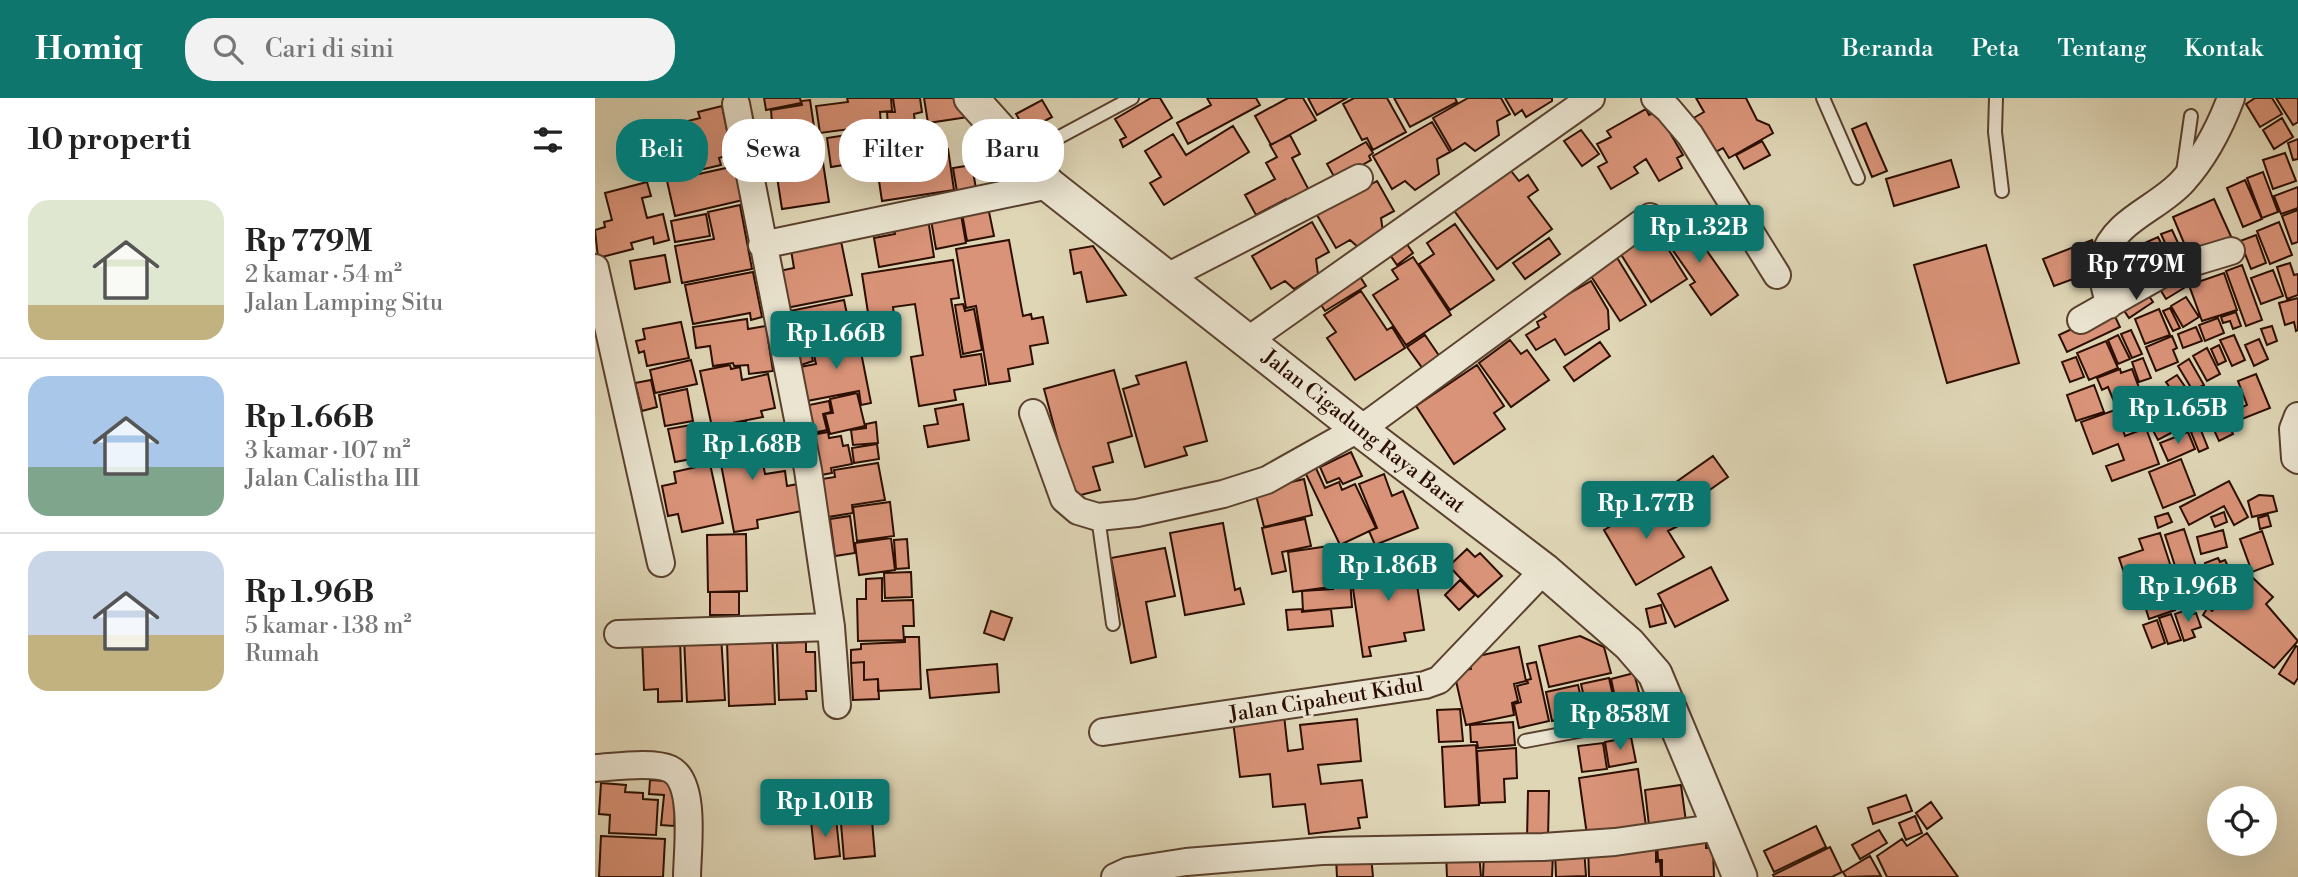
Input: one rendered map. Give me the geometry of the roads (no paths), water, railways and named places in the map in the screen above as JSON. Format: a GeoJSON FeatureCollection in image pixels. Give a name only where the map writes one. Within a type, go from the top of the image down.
{"type":"FeatureCollection","features":[{"type":"Feature","properties":{"kind":"street","name":"Jalan Cigadung Raya Barat"},"geometry":{"type":"LineString","coordinates":[[971,98],[989,119]]}},
{"type":"Feature","properties":{"kind":"street"},"geometry":{"type":"LineString","coordinates":[[1247,341],[1591,98]]}},
{"type":"Feature","properties":{"kind":"street"},"geometry":{"type":"LineString","coordinates":[[1655,98],[1690,135],[1777,275]]}},
{"type":"Feature","properties":{"kind":"street"},"geometry":{"type":"LineString","coordinates":[[2109,305],[2102,261],[2109,243],[2118,230],[2181,183],[2200,159],[2223,119],[2231,98]]}},
{"type":"Feature","properties":{"kind":"street"},"geometry":{"type":"LineString","coordinates":[[736,104],[808,470],[831,627],[837,705]]}},
{"type":"Feature","properties":{"kind":"street"},"geometry":{"type":"LineString","coordinates":[[1167,277],[1359,178]]}},
{"type":"Feature","properties":{"kind":"street","name":"Jalan Cigadung Raya Barat"},"geometry":{"type":"LineString","coordinates":[[1046,182],[1359,429],[1543,570],[1629,644],[1655,674],[1740,877]]}},
{"type":"Feature","properties":{"kind":"street"},"geometry":{"type":"LineString","coordinates":[[762,245],[1049,185]]}},
{"type":"Feature","properties":{"kind":"street"},"geometry":{"type":"LineString","coordinates":[[1033,413],[1064,499],[1078,511],[1098,517],[1157,509],[1249,486],[1267,480],[1359,429],[1650,217]]}},
{"type":"Feature","properties":{"kind":"street"},"geometry":{"type":"LineString","coordinates":[[2081,320],[2171,269],[2231,251]]}},
{"type":"Feature","properties":{"kind":"street"},"geometry":{"type":"LineString","coordinates":[[595,268],[602,328],[661,563]]}},
{"type":"Feature","properties":{"kind":"street"},"geometry":{"type":"LineString","coordinates":[[2298,416],[2293,429],[2295,458],[2298,460]]}},
{"type":"Feature","properties":{"kind":"street","name":"Jalan Cipaheut Kidul"},"geometry":{"type":"LineString","coordinates":[[1103,732],[1425,685],[1439,680],[1543,570]]}},
{"type":"Feature","properties":{"kind":"street"},"geometry":{"type":"LineString","coordinates":[[618,634],[831,627]]}},
{"type":"Feature","properties":{"kind":"street"},"geometry":{"type":"LineString","coordinates":[[595,768],[647,766],[670,769],[679,777],[688,796],[687,877]]}},
{"type":"Feature","properties":{"kind":"street"},"geometry":{"type":"LineString","coordinates":[[1115,877],[1128,870],[1186,862],[1322,851],[1543,847],[1615,842],[1720,827]]}},
{"type":"Feature","properties":{"kind":"lane"},"geometry":{"type":"LineString","coordinates":[[1064,133],[1132,98]]}},
{"type":"Feature","properties":{"kind":"lane"},"geometry":{"type":"LineString","coordinates":[[1823,98],[1859,178]]}},
{"type":"Feature","properties":{"kind":"lane"},"geometry":{"type":"LineString","coordinates":[[1996,98],[1994,132],[2002,191]]}},
{"type":"Feature","properties":{"kind":"lane"},"geometry":{"type":"LineString","coordinates":[[2181,183],[2191,116]]}},
{"type":"Feature","properties":{"kind":"lane"},"geometry":{"type":"LineString","coordinates":[[1098,517],[1114,624]]}},
{"type":"Feature","properties":{"kind":"lane"},"geometry":{"type":"LineString","coordinates":[[1525,741],[1672,714]]}}]}
